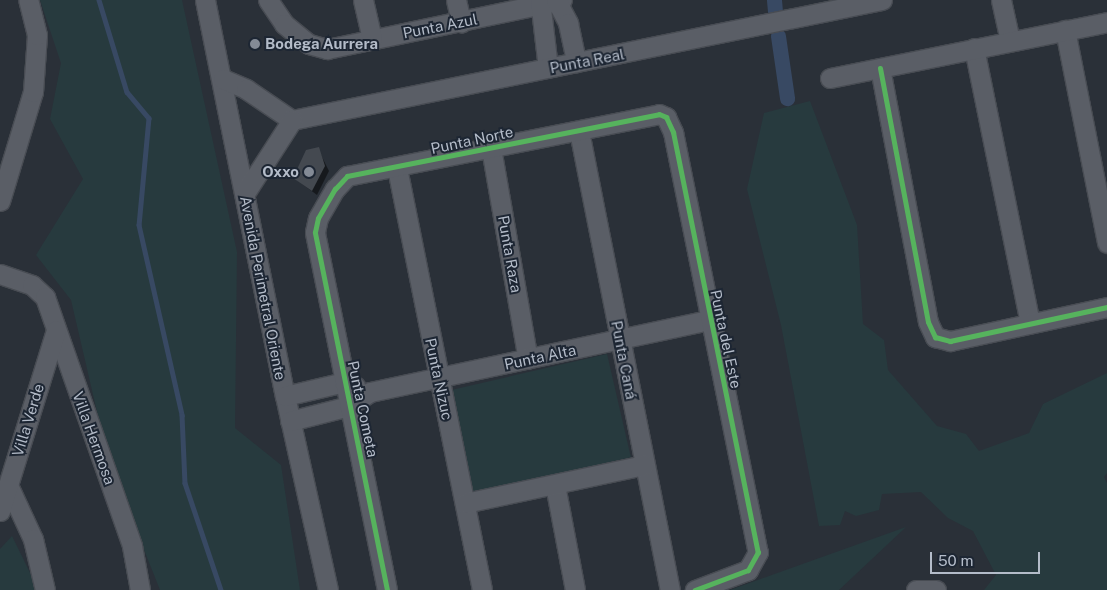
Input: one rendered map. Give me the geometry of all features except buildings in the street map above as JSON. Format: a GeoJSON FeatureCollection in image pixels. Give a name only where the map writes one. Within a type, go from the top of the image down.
{"type":"FeatureCollection","features":[{"type":"Feature","properties":{"kind":"street"},"geometry":{"type":"LineString","coordinates":[[0,201],[33,92],[37,35],[28,0]]}},
{"type":"Feature","properties":{"kind":"street","name":"Avenida Perimetral Oriente"},"geometry":{"type":"LineString","coordinates":[[205,0],[223,79],[244,193],[324,586]]}},
{"type":"Feature","properties":{"kind":"street","name":"Punta Azul"},"geometry":{"type":"LineString","coordinates":[[268,0],[284,24],[318,48],[327,49],[461,22],[551,1]]}},
{"type":"Feature","properties":{"kind":"street"},"geometry":{"type":"LineString","coordinates":[[363,0],[372,39]]}},
{"type":"Feature","properties":{"kind":"street"},"geometry":{"type":"LineString","coordinates":[[456,0],[461,22]]}},
{"type":"Feature","properties":{"kind":"street","name":"Punta Real"},"geometry":{"type":"LineString","coordinates":[[292,120],[882,0]]}},
{"type":"Feature","properties":{"kind":"street"},"geometry":{"type":"LineString","coordinates":[[1001,0],[1010,42]]}},
{"type":"Feature","properties":{"kind":"street"},"geometry":{"type":"LineString","coordinates":[[551,1],[568,23],[576,62]]}},
{"type":"Feature","properties":{"kind":"street"},"geometry":{"type":"LineString","coordinates":[[548,68],[551,1]]}},
{"type":"Feature","properties":{"kind":"street"},"geometry":{"type":"LineString","coordinates":[[830,78],[1107,22]]}},
{"type":"Feature","properties":{"kind":"street"},"geometry":{"type":"LineString","coordinates":[[1065,30],[1107,243]]}},
{"type":"Feature","properties":{"kind":"street"},"geometry":{"type":"LineString","coordinates":[[974,48],[1030,323]]}},
{"type":"Feature","properties":{"kind":"street"},"geometry":{"type":"LineString","coordinates":[[880,68],[932,333],[939,340],[950,341],[1107,307]]}},
{"type":"Feature","properties":{"kind":"street"},"geometry":{"type":"LineString","coordinates":[[223,79],[246,89],[292,120],[244,193]]}},
{"type":"Feature","properties":{"kind":"street","name":"Punta Norte"},"geometry":{"type":"LineString","coordinates":[[315,232],[318,218],[339,181],[347,176],[397,168],[659,114],[666,117]]}},
{"type":"Feature","properties":{"kind":"street","name":"Punta del Este"},"geometry":{"type":"LineString","coordinates":[[666,117],[673,132],[709,320],[758,552],[754,565],[741,574],[695,590]]}},
{"type":"Feature","properties":{"kind":"street","name":"Punta Caná"},"geometry":{"type":"LineString","coordinates":[[579,131],[670,590]]}},
{"type":"Feature","properties":{"kind":"street","name":"Punta Raza"},"geometry":{"type":"LineString","coordinates":[[491,148],[528,359]]}},
{"type":"Feature","properties":{"kind":"street","name":"Punta Nizuc"},"geometry":{"type":"LineString","coordinates":[[397,168],[482,590]]}},
{"type":"Feature","properties":{"kind":"street","name":"Punta Cometa"},"geometry":{"type":"LineString","coordinates":[[315,232],[387,590]]}},
{"type":"Feature","properties":{"kind":"street","name":"Villa Hermosa"},"geometry":{"type":"LineString","coordinates":[[0,274],[39,289],[56,330],[132,546],[140,590]]}},
{"type":"Feature","properties":{"kind":"street","name":"Punta Alta"},"geometry":{"type":"LineString","coordinates":[[290,420],[349,406],[370,392],[439,379],[709,320]]}},
{"type":"Feature","properties":{"kind":"street","name":"Villa Verde"},"geometry":{"type":"LineString","coordinates":[[0,511],[56,330]]}},
{"type":"Feature","properties":{"kind":"street"},"geometry":{"type":"LineString","coordinates":[[285,396],[344,382],[370,392]]}},
{"type":"Feature","properties":{"kind":"street"},"geometry":{"type":"LineString","coordinates":[[465,503],[644,465]]}},
{"type":"Feature","properties":{"kind":"street"},"geometry":{"type":"LineString","coordinates":[[8,485],[33,539],[45,590]]}},
{"type":"Feature","properties":{"kind":"street"},"geometry":{"type":"LineString","coordinates":[[556,485],[576,590]]}},
{"type":"Feature","properties":{"kind":"green space"},"geometry":{"type":"Polygon","coordinates":[[[40,0],[182,0],[237,252],[235,428],[281,465],[300,590],[160,590],[108,459],[71,300],[36,255],[83,179],[50,119],[61,63],[40,0]]]}},
{"type":"Feature","properties":{"kind":"green space"},"geometry":{"type":"Polygon","coordinates":[[[810,101],[857,225],[863,324],[884,340],[888,370],[937,426],[966,434],[979,451],[1029,433],[1043,404],[1107,373],[1107,473],[1104,477],[1107,483],[1107,590],[984,590],[996,575],[973,531],[948,518],[921,492],[882,494],[879,510],[856,516],[845,511],[840,525],[819,526],[781,325],[747,189],[764,113],[810,101]]]}},
{"type":"Feature","properties":{"kind":"green space"},"geometry":{"type":"Polygon","coordinates":[[[607,354],[631,457],[472,494],[448,391],[607,354]]]}},
{"type":"Feature","properties":{"kind":"green space"},"geometry":{"type":"Polygon","coordinates":[[[906,527],[839,590],[730,590],[906,527]]]}},
{"type":"Feature","properties":{"kind":"green space"},"geometry":{"type":"Polygon","coordinates":[[[12,536],[34,581],[34,590],[0,590],[0,549],[12,536]]]}},
{"type":"Feature","properties":{"kind":"waterway"},"geometry":{"type":"LineString","coordinates":[[99,0],[127,92],[149,118],[139,225],[182,415],[185,483],[221,590]]}},
{"type":"Feature","properties":{"kind":"waterway"},"geometry":{"type":"LineString","coordinates":[[774,0],[775,11]]}},
{"type":"Feature","properties":{"kind":"waterway"},"geometry":{"type":"LineString","coordinates":[[778,36],[787,98]]}},
{"type":"Feature","properties":{"kind":"cycle path"},"geometry":{"type":"LineString","coordinates":[[880,68],[928,322],[935,337],[950,341],[1107,307]]}},
{"type":"Feature","properties":{"kind":"cycle path"},"geometry":{"type":"LineString","coordinates":[[387,590],[315,232],[318,218],[335,189],[347,176],[659,114],[666,117],[673,132],[758,552],[748,570],[695,590]]}},
{"type":"Feature","properties":{"kind":"place","name":"Bodega Aurrera"},"geometry":{"type":"Point","coordinates":[255,44]}},
{"type":"Feature","properties":{"kind":"place","name":"Oxxo"},"geometry":{"type":"Point","coordinates":[309,172]}}]}
